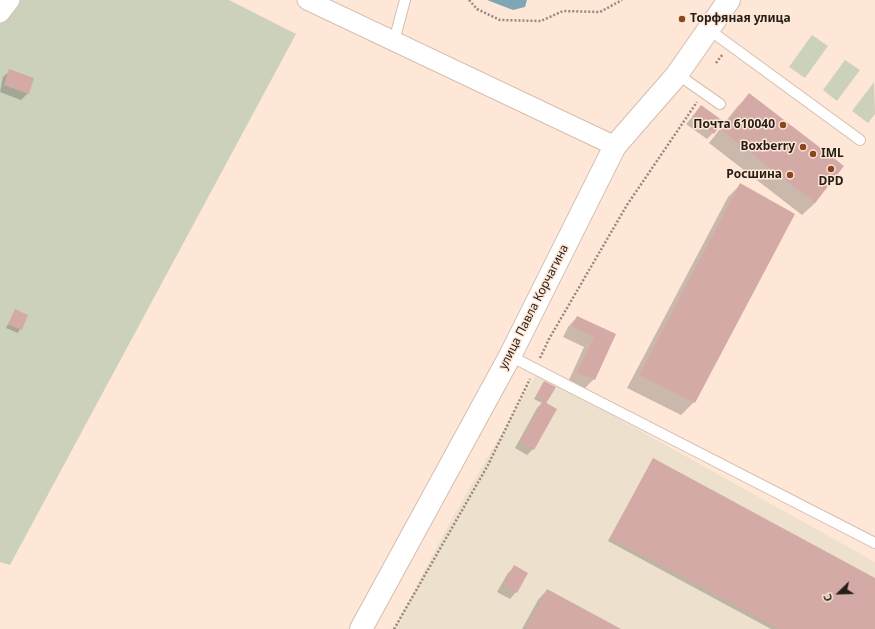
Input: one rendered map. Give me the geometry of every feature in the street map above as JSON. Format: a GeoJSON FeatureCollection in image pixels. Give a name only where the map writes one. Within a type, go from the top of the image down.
{"type":"FeatureCollection","features":[{"type":"Feature","properties":{"kind":"main road","name":"улица Павла Корчагина"},"geometry":{"type":"LineString","coordinates":[[361,629],[510,356],[615,146],[677,74],[728,0]]}},
{"type":"Feature","properties":{"kind":"street"},"geometry":{"type":"LineString","coordinates":[[0,13],[10,0]]}},
{"type":"Feature","properties":{"kind":"street"},"geometry":{"type":"LineString","coordinates":[[307,0],[615,146]]}},
{"type":"Feature","properties":{"kind":"lane"},"geometry":{"type":"LineString","coordinates":[[394,41],[405,0]]}},
{"type":"Feature","properties":{"kind":"lane"},"geometry":{"type":"LineString","coordinates":[[708,28],[860,140]]}},
{"type":"Feature","properties":{"kind":"lane"},"geometry":{"type":"LineString","coordinates":[[677,74],[720,104]]}},
{"type":"Feature","properties":{"kind":"lane"},"geometry":{"type":"LineString","coordinates":[[510,356],[875,543]]}},
{"type":"Feature","properties":{"kind":"path"},"geometry":{"type":"LineString","coordinates":[[469,0],[477,9],[500,20],[541,21],[563,11],[600,12],[622,0]]}},
{"type":"Feature","properties":{"kind":"shaded area"},"geometry":{"type":"Polygon","coordinates":[[[537,373],[875,562],[875,629],[394,629],[451,520],[537,373]]]}},
{"type":"Feature","properties":{"kind":"green space"},"geometry":{"type":"Polygon","coordinates":[[[3,0],[229,0],[296,34],[10,565],[0,562],[0,8],[3,0]]]}},
{"type":"Feature","properties":{"kind":"green space"},"geometry":{"type":"Polygon","coordinates":[[[812,35],[828,46],[805,78],[789,67],[812,35]]]}},
{"type":"Feature","properties":{"kind":"green space"},"geometry":{"type":"Polygon","coordinates":[[[845,60],[860,70],[837,101],[823,90],[845,60]]]}},
{"type":"Feature","properties":{"kind":"green space"},"geometry":{"type":"Polygon","coordinates":[[[874,82],[875,114],[868,123],[852,111],[874,82]]]}},
{"type":"Feature","properties":{"kind":"water"},"geometry":{"type":"Polygon","coordinates":[[[487,0],[527,0],[525,7],[513,10],[487,0]]]}},
{"type":"Feature","properties":{"kind":"building"},"geometry":{"type":"Polygon","coordinates":[[[9,69],[34,78],[29,94],[4,85],[9,69]]]}},
{"type":"Feature","properties":{"kind":"building"},"geometry":{"type":"Polygon","coordinates":[[[749,93],[844,166],[815,203],[721,130],[749,93]]]}},
{"type":"Feature","properties":{"kind":"building"},"geometry":{"type":"Polygon","coordinates":[[[701,105],[723,121],[714,134],[692,117],[701,105]]]}},
{"type":"Feature","properties":{"kind":"building"},"geometry":{"type":"Polygon","coordinates":[[[740,183],[795,214],[695,403],[639,375],[740,183]]]}},
{"type":"Feature","properties":{"kind":"building"},"geometry":{"type":"Polygon","coordinates":[[[15,309],[28,315],[22,330],[8,325],[15,309]]]}},
{"type":"Feature","properties":{"kind":"building"},"geometry":{"type":"Polygon","coordinates":[[[577,316],[616,334],[595,380],[577,372],[594,337],[572,327],[577,316]]]}},
{"type":"Feature","properties":{"kind":"building"},"geometry":{"type":"Polygon","coordinates":[[[544,381],[556,387],[547,402],[536,396],[544,381]]]}},
{"type":"Feature","properties":{"kind":"building"},"geometry":{"type":"Polygon","coordinates":[[[543,401],[557,409],[534,450],[520,442],[543,401]]]}},
{"type":"Feature","properties":{"kind":"building"},"geometry":{"type":"Polygon","coordinates":[[[653,458],[875,578],[875,629],[780,629],[610,538],[653,458]]]}},
{"type":"Feature","properties":{"kind":"building"},"geometry":{"type":"Polygon","coordinates":[[[514,565],[528,573],[517,593],[503,585],[514,565]]]}},
{"type":"Feature","properties":{"kind":"building"},"geometry":{"type":"Polygon","coordinates":[[[547,589],[621,629],[526,629],[547,589]]]}},
{"type":"Feature","properties":{"kind":"place","name":"Торфяная улица"},"geometry":{"type":"Point","coordinates":[682,19]}},
{"type":"Feature","properties":{"kind":"place","name":"Почта 610040"},"geometry":{"type":"Point","coordinates":[783,125]}},
{"type":"Feature","properties":{"kind":"place","name":"Boxberry"},"geometry":{"type":"Point","coordinates":[803,147]}},
{"type":"Feature","properties":{"kind":"place","name":"IML"},"geometry":{"type":"Point","coordinates":[813,154]}},
{"type":"Feature","properties":{"kind":"place","name":"DPD"},"geometry":{"type":"Point","coordinates":[831,169]}},
{"type":"Feature","properties":{"kind":"place","name":"Росшина"},"geometry":{"type":"Point","coordinates":[790,175]}}]}
